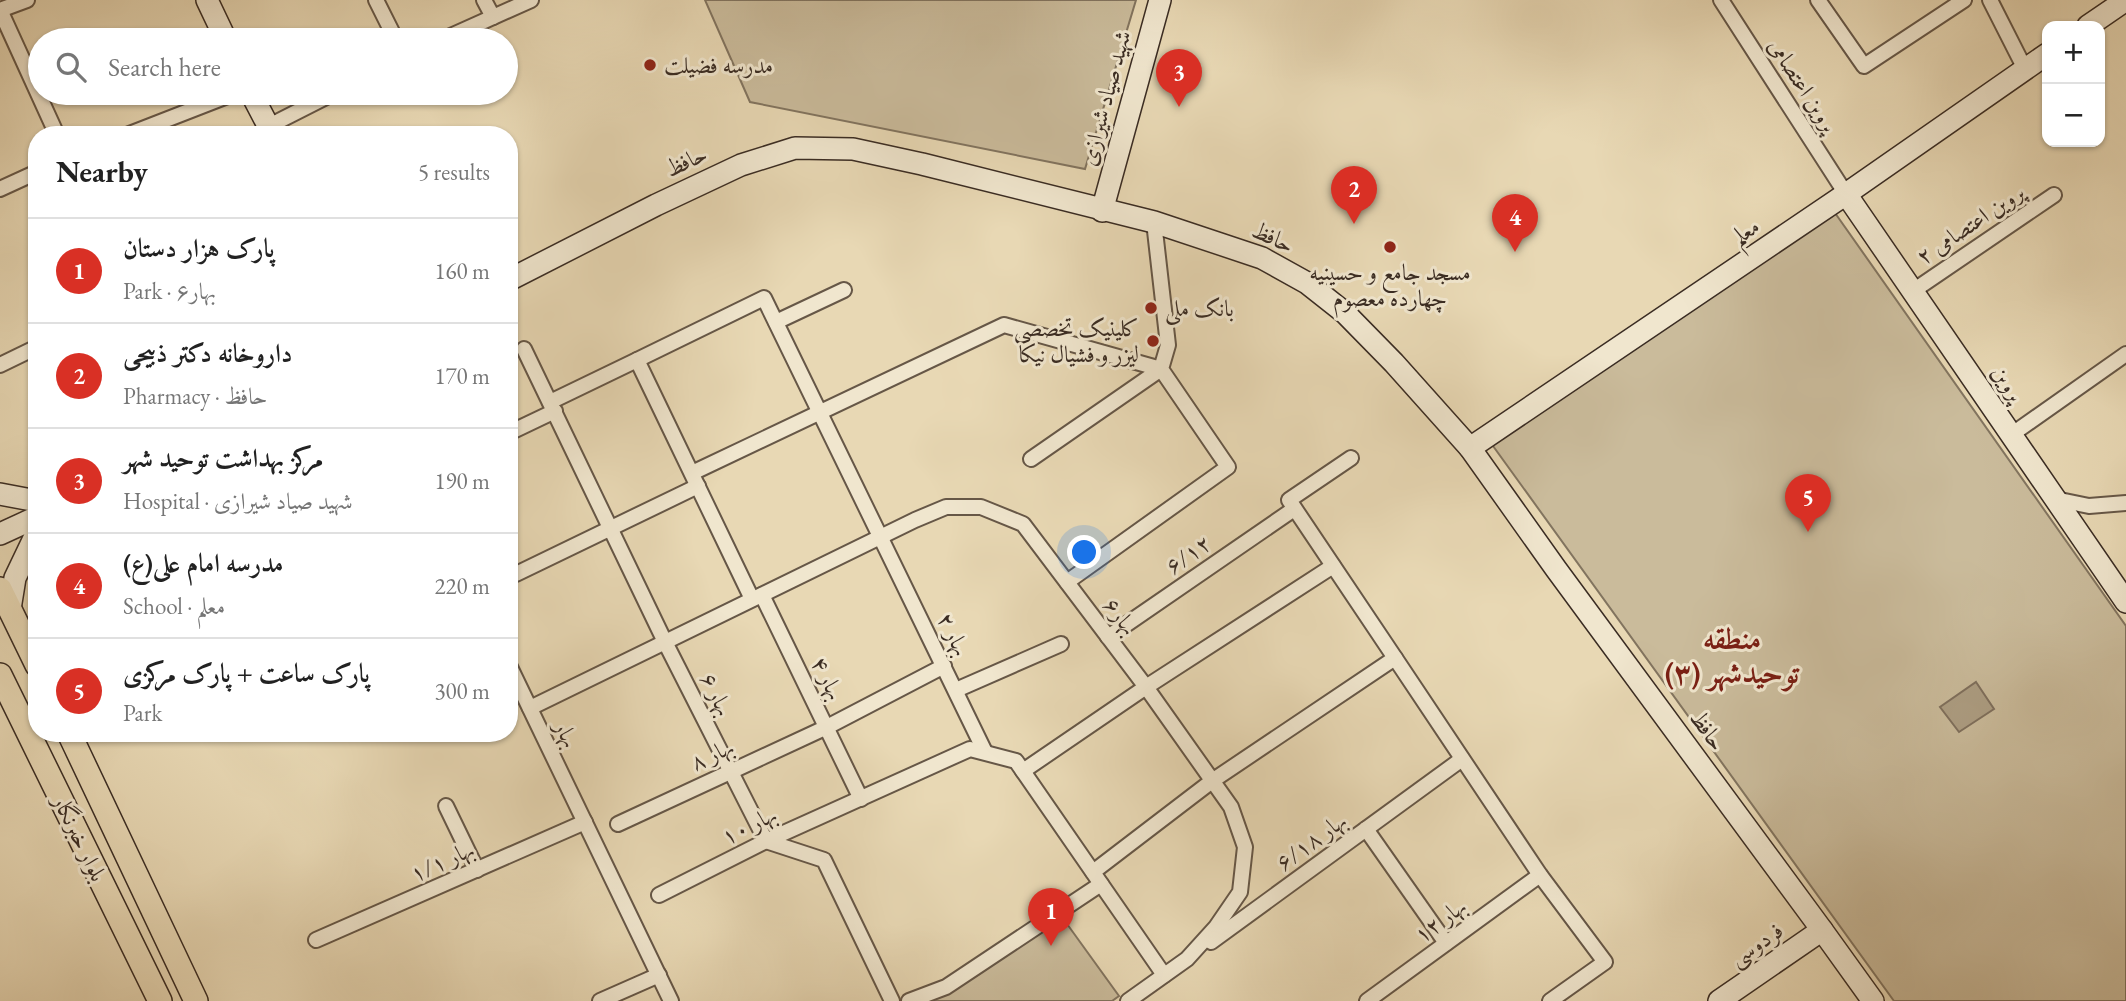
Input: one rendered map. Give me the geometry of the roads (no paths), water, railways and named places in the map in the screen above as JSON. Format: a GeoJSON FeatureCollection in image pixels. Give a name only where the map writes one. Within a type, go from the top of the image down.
{"type":"FeatureCollection","features":[{"type":"Feature","properties":{"kind":"main road"},"geometry":{"type":"LineString","coordinates":[[207,0],[220,28]]}},
{"type":"Feature","properties":{"kind":"main road","name":"شهید صیاد شیرازی"},"geometry":{"type":"LineString","coordinates":[[1102,211],[1160,0]]}},
{"type":"Feature","properties":{"kind":"main road"},"geometry":{"type":"LineString","coordinates":[[2095,21],[2126,0]]}},
{"type":"Feature","properties":{"kind":"main road","name":"معلم"},"geometry":{"type":"LineString","coordinates":[[1470,448],[1846,194],[2042,57]]}},
{"type":"Feature","properties":{"kind":"main road"},"geometry":{"type":"LineString","coordinates":[[257,105],[269,126]]}},
{"type":"Feature","properties":{"kind":"main road","name":"حافظ"},"geometry":{"type":"LineString","coordinates":[[518,275],[741,164],[795,148],[853,149],[1154,222],[1262,258],[1307,283],[1345,313],[1470,448],[1873,1001]]}},
{"type":"Feature","properties":{"kind":"main road","name":"پروین"},"geometry":{"type":"LineString","coordinates":[[1846,194],[2126,602]]}},
{"type":"Feature","properties":{"kind":"main road"},"geometry":{"type":"LineString","coordinates":[[0,494],[28,499]]}},
{"type":"Feature","properties":{"kind":"main road"},"geometry":{"type":"LineString","coordinates":[[0,534],[28,521]]}},
{"type":"Feature","properties":{"kind":"main road"},"geometry":{"type":"LineString","coordinates":[[28,551],[5,599],[28,646]]}},
{"type":"Feature","properties":{"kind":"main road","name":"بلوار خبرنگار"},"geometry":{"type":"LineString","coordinates":[[0,675],[28,732]]}},
{"type":"Feature","properties":{"kind":"main road","name":"بلوار خبرنگار"},"geometry":{"type":"LineString","coordinates":[[33,742],[160,1001]]}},
{"type":"Feature","properties":{"kind":"main road","name":"بلوار خبرنگار"},"geometry":{"type":"LineString","coordinates":[[73,742],[196,1001]]}},
{"type":"Feature","properties":{"kind":"main road","name":"فردوسی"},"geometry":{"type":"LineString","coordinates":[[1719,1001],[1822,930]]}},
{"type":"Feature","properties":{"kind":"street"},"geometry":{"type":"LineString","coordinates":[[27,0],[0,10],[28,71]]}},
{"type":"Feature","properties":{"kind":"street"},"geometry":{"type":"LineString","coordinates":[[376,0],[390,28]]}},
{"type":"Feature","properties":{"kind":"street"},"geometry":{"type":"LineString","coordinates":[[484,0],[493,17]]}},
{"type":"Feature","properties":{"kind":"street"},"geometry":{"type":"LineString","coordinates":[[469,28],[531,0]]}},
{"type":"Feature","properties":{"kind":"street","name":"پروین اعتصامی"},"geometry":{"type":"LineString","coordinates":[[1721,0],[1846,194]]}},
{"type":"Feature","properties":{"kind":"street"},"geometry":{"type":"LineString","coordinates":[[1818,0],[1864,66],[1964,0]]}},
{"type":"Feature","properties":{"kind":"street"},"geometry":{"type":"LineString","coordinates":[[1990,0],[2025,69]]}},
{"type":"Feature","properties":{"kind":"street"},"geometry":{"type":"LineString","coordinates":[[43,105],[53,126]]}},
{"type":"Feature","properties":{"kind":"street"},"geometry":{"type":"LineString","coordinates":[[150,126],[204,105]]}},
{"type":"Feature","properties":{"kind":"street"},"geometry":{"type":"LineString","coordinates":[[278,126],[314,105]]}},
{"type":"Feature","properties":{"kind":"street"},"geometry":{"type":"LineString","coordinates":[[0,189],[28,176]]}},
{"type":"Feature","properties":{"kind":"street","name":"پروین اعتصامی ۲"},"geometry":{"type":"LineString","coordinates":[[1913,291],[2054,195]]}},
{"type":"Feature","properties":{"kind":"street"},"geometry":{"type":"LineString","coordinates":[[1031,459],[1161,369],[1168,345],[1154,222]]}},
{"type":"Feature","properties":{"kind":"street"},"geometry":{"type":"LineString","coordinates":[[776,322],[844,290]]}},
{"type":"Feature","properties":{"kind":"street","name":"بهار ۲"},"geometry":{"type":"LineString","coordinates":[[637,360],[764,298],[985,751]]}},
{"type":"Feature","properties":{"kind":"street"},"geometry":{"type":"LineString","coordinates":[[518,573],[611,528],[820,412],[1004,325],[1161,369],[1228,467],[1067,582]]}},
{"type":"Feature","properties":{"kind":"street","name":"بهار ۶"},"geometry":{"type":"LineString","coordinates":[[524,349],[766,841]]}},
{"type":"Feature","properties":{"kind":"street"},"geometry":{"type":"LineString","coordinates":[[0,365],[28,351]]}},
{"type":"Feature","properties":{"kind":"street"},"geometry":{"type":"LineString","coordinates":[[2011,435],[2126,354]]}},
{"type":"Feature","properties":{"kind":"street"},"geometry":{"type":"LineString","coordinates":[[518,428],[637,360]]}},
{"type":"Feature","properties":{"kind":"street","name":"بهار ۴"},"geometry":{"type":"LineString","coordinates":[[637,360],[695,480],[827,727],[861,799]]}},
{"type":"Feature","properties":{"kind":"street"},"geometry":{"type":"LineString","coordinates":[[1351,458],[1289,500],[1539,875],[1605,962],[1550,1001]]}},
{"type":"Feature","properties":{"kind":"street"},"geometry":{"type":"LineString","coordinates":[[2055,499],[2089,506],[2126,503]]}},
{"type":"Feature","properties":{"kind":"street","name":"بهار۶"},"geometry":{"type":"LineString","coordinates":[[530,708],[946,507],[981,507],[1023,524],[1146,687],[1231,807],[1245,847],[1240,892],[1216,927],[1187,959],[1128,1001]]}},
{"type":"Feature","properties":{"kind":"street","name":"۶/۱۲"},"geometry":{"type":"LineString","coordinates":[[1108,637],[1294,509]]}},
{"type":"Feature","properties":{"kind":"street"},"geometry":{"type":"LineString","coordinates":[[1023,771],[1146,687],[1333,566]]}},
{"type":"Feature","properties":{"kind":"street"},"geometry":{"type":"LineString","coordinates":[[956,690],[1061,644]]}},
{"type":"Feature","properties":{"kind":"street"},"geometry":{"type":"LineString","coordinates":[[909,1001],[946,987],[1097,878],[1212,781],[1395,658]]}},
{"type":"Feature","properties":{"kind":"street","name":"بهار ۸"},"geometry":{"type":"LineString","coordinates":[[618,824],[827,727],[944,666]]}},
{"type":"Feature","properties":{"kind":"street","name":"بهار"},"geometry":{"type":"LineString","coordinates":[[518,683],[659,975]]}},
{"type":"Feature","properties":{"kind":"street","name":"بهار ۱۰"},"geometry":{"type":"LineString","coordinates":[[659,895],[766,841],[970,749],[985,751]]}},
{"type":"Feature","properties":{"kind":"street"},"geometry":{"type":"LineString","coordinates":[[985,751],[1016,761],[1164,975]]}},
{"type":"Feature","properties":{"kind":"street","name":"بهار ۶/۱۸"},"geometry":{"type":"LineString","coordinates":[[1187,959],[1462,759]]}},
{"type":"Feature","properties":{"kind":"street"},"geometry":{"type":"LineString","coordinates":[[446,806],[477,870]]}},
{"type":"Feature","properties":{"kind":"street","name":"بهار ۱/۱"},"geometry":{"type":"LineString","coordinates":[[316,940],[585,822]]}},
{"type":"Feature","properties":{"kind":"street"},"geometry":{"type":"LineString","coordinates":[[1366,829],[1446,943]]}},
{"type":"Feature","properties":{"kind":"street"},"geometry":{"type":"LineString","coordinates":[[766,841],[824,860],[892,1001]]}},
{"type":"Feature","properties":{"kind":"street","name":"بهار ۱۲"},"geometry":{"type":"LineString","coordinates":[[1367,1001],[1539,875]]}},
{"type":"Feature","properties":{"kind":"street"},"geometry":{"type":"LineString","coordinates":[[600,1001],[659,975],[671,1001]]}},
{"type":"Feature","properties":{"kind":"place","name":"مدرسه فضیلت"},"geometry":{"type":"Point","coordinates":[650,65]}},
{"type":"Feature","properties":{"kind":"place","name":"مرکز بهداشت توحید شهر"},"geometry":{"type":"Point","coordinates":[1179,107]}},
{"type":"Feature","properties":{"kind":"place","name":"داروخانه دکتر ذبیحی"},"geometry":{"type":"Point","coordinates":[1354,224]}},
{"type":"Feature","properties":{"kind":"place","name":"مسجد جامع و حسینیه چهارده معصوم"},"geometry":{"type":"Point","coordinates":[1390,247]}},
{"type":"Feature","properties":{"kind":"place","name":"مدرسه امام علی(ع)"},"geometry":{"type":"Point","coordinates":[1515,252]}},
{"type":"Feature","properties":{"kind":"place","name":"بانک ملی"},"geometry":{"type":"Point","coordinates":[1151,308]}},
{"type":"Feature","properties":{"kind":"place","name":"کلینیک تخصصی لیزر و فشیال نیکا"},"geometry":{"type":"Point","coordinates":[1153,341]}},
{"type":"Feature","properties":{"kind":"place","name":"پارک ساعت + پارک مرکزی"},"geometry":{"type":"Point","coordinates":[1808,532]}},
{"type":"Feature","properties":{"kind":"place","name":"پارک هزار دستان"},"geometry":{"type":"Point","coordinates":[1051,946]}},
{"type":"Feature","properties":{"kind":"district","name":"منطقه توحیدشهر (۳)"},"geometry":{"type":"Point","coordinates":[1732,656]}}]}
